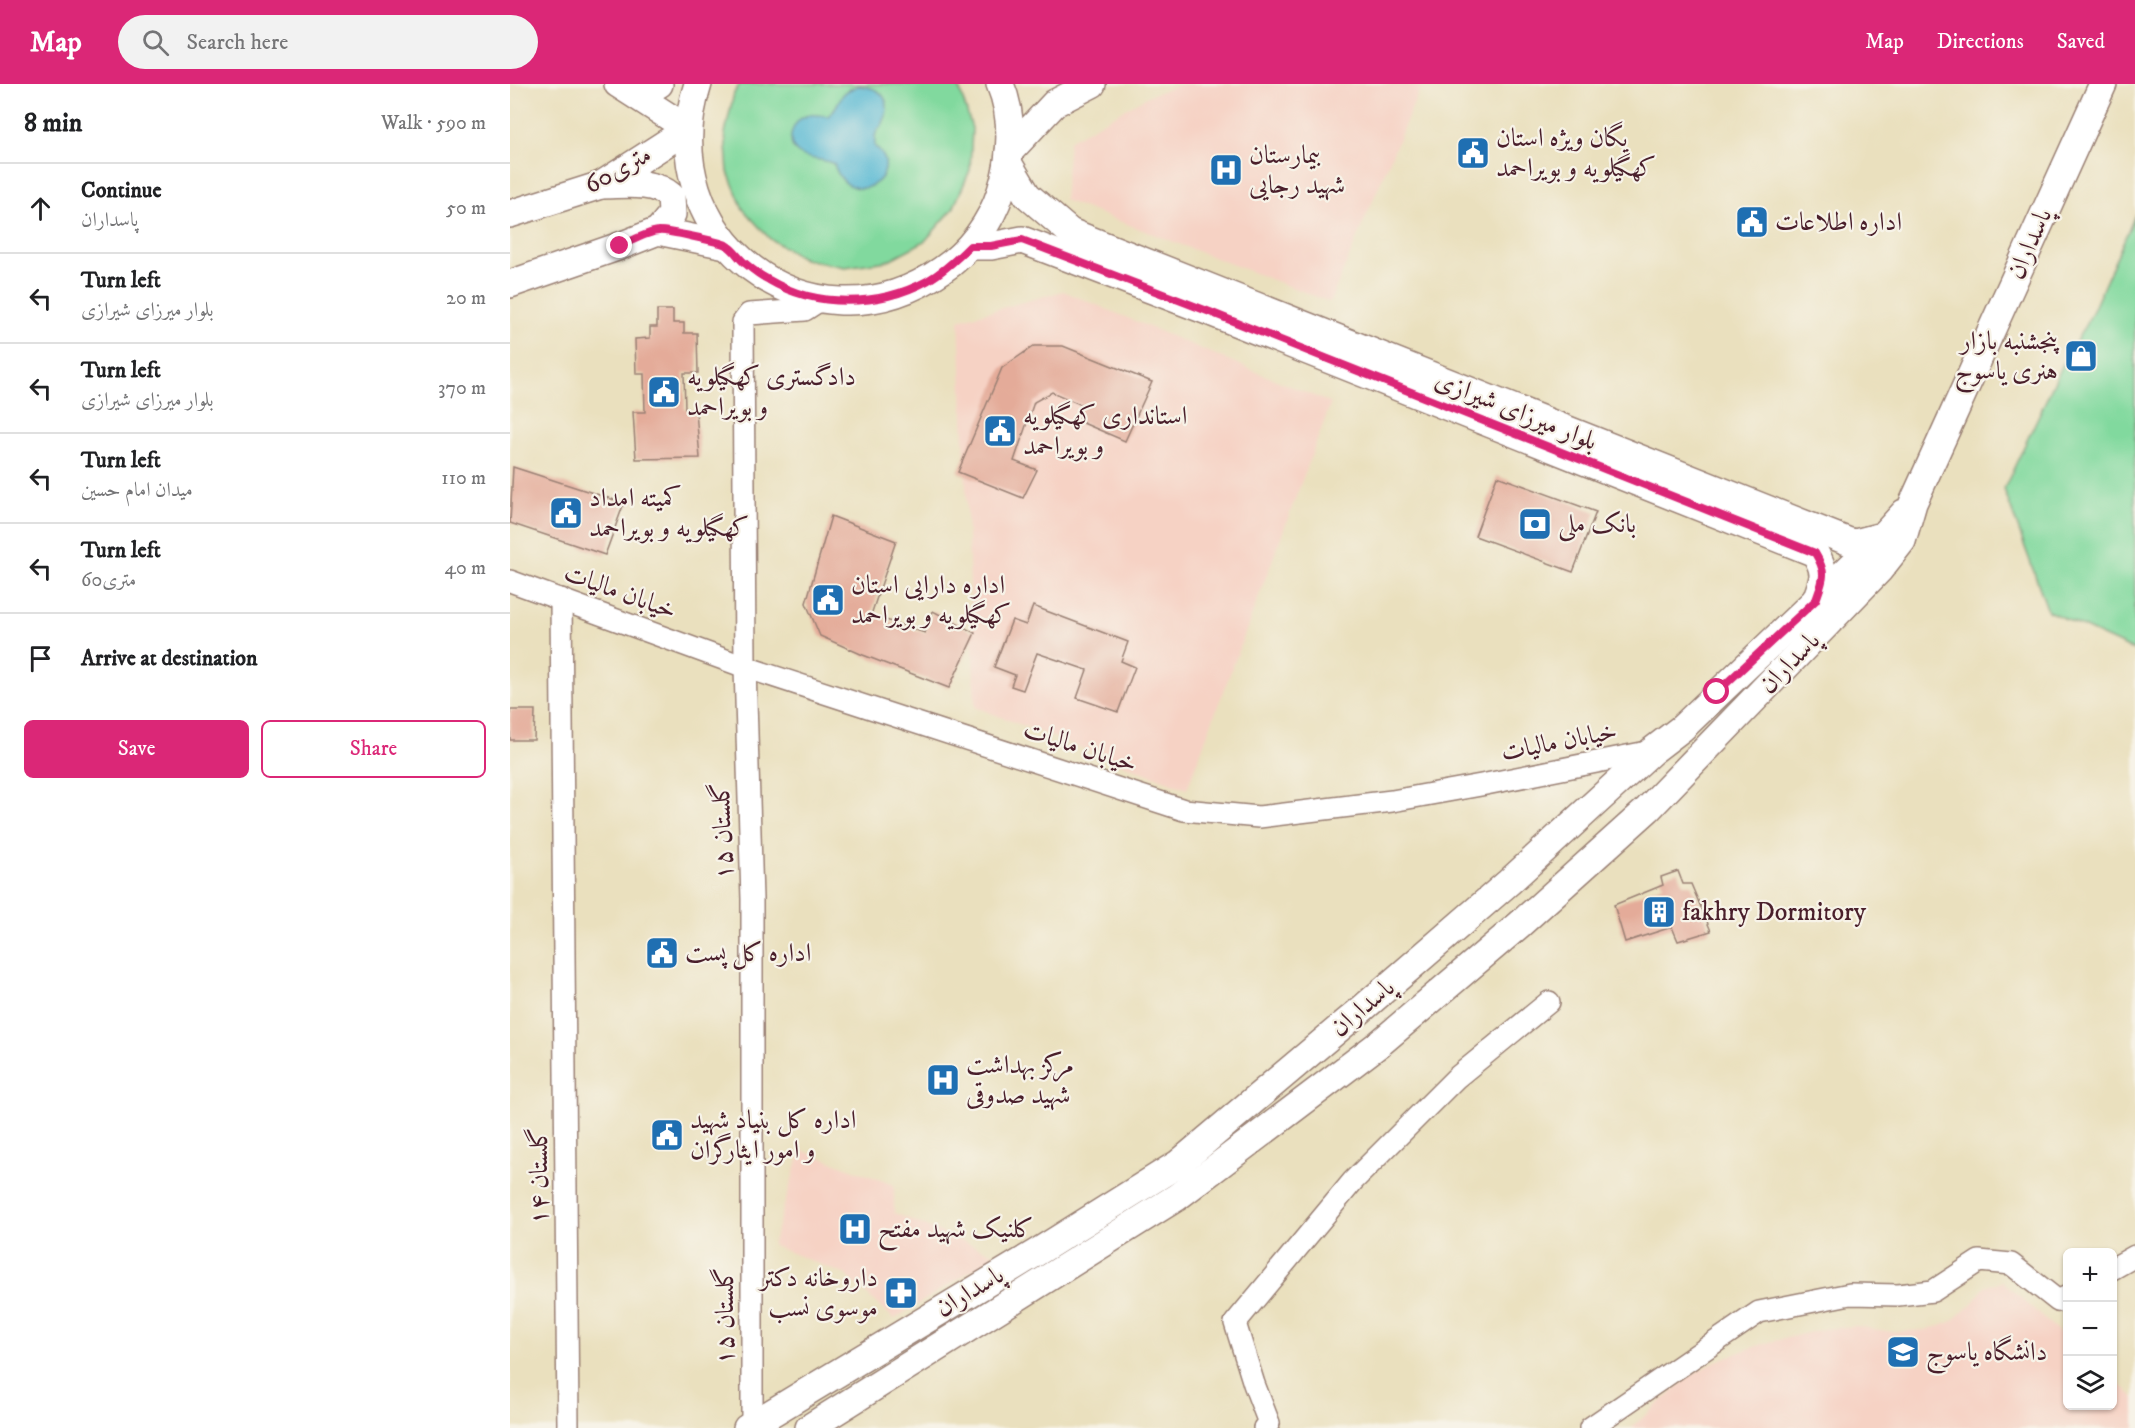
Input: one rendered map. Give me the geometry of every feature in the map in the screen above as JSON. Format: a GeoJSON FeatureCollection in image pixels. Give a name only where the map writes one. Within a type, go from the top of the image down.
{"type":"FeatureCollection","features":[{"type":"Feature","properties":{"kind":"main road"},"geometry":{"type":"LineString","coordinates":[[618,84],[688,129]]}},
{"type":"Feature","properties":{"kind":"main road"},"geometry":{"type":"LineString","coordinates":[[636,84],[654,87],[659,84]]}},
{"type":"Feature","properties":{"kind":"main road"},"geometry":{"type":"LineString","coordinates":[[698,84],[692,102],[688,129],[688,160],[695,191],[708,220],[726,245],[746,265],[770,281],[795,292],[822,299],[849,301],[868,300],[903,292],[928,280],[950,265],[970,246],[981,231],[999,199],[1009,158],[1009,121],[1000,84]]}},
{"type":"Feature","properties":{"kind":"main road"},"geometry":{"type":"LineString","coordinates":[[1046,84],[1085,87]]}},
{"type":"Feature","properties":{"kind":"main road","name":"پاسداران"},"geometry":{"type":"LineString","coordinates":[[809,1428],[1177,1197],[1379,1044],[1519,925],[1648,809],[1750,705],[1880,569],[1902,541],[1913,503],[2103,84]]}},
{"type":"Feature","properties":{"kind":"main road"},"geometry":{"type":"LineString","coordinates":[[1009,158],[1055,103],[1085,87]]}},
{"type":"Feature","properties":{"kind":"main road","name":"60متری"},"geometry":{"type":"LineString","coordinates":[[510,214],[601,185],[688,129]]}},
{"type":"Feature","properties":{"kind":"main road","name":"بلوار میرزای شیرازی"},"geometry":{"type":"LineString","coordinates":[[1009,158],[1028,195],[1070,232],[1847,541],[1855,543],[1884,535]]}},
{"type":"Feature","properties":{"kind":"main road"},"geometry":{"type":"LineString","coordinates":[[510,284],[658,231],[672,214],[671,196],[662,188],[640,184],[601,185]]}},
{"type":"Feature","properties":{"kind":"main road"},"geometry":{"type":"LineString","coordinates":[[1022,240],[1011,232],[1004,222],[1007,210],[1016,199],[1028,195]]}},
{"type":"Feature","properties":{"kind":"main road"},"geometry":{"type":"LineString","coordinates":[[658,231],[726,245]]}},
{"type":"Feature","properties":{"kind":"main road"},"geometry":{"type":"LineString","coordinates":[[970,246],[991,246],[1022,240]]}},
{"type":"Feature","properties":{"kind":"main road","name":"بلوار میرزای شیرازی"},"geometry":{"type":"LineString","coordinates":[[1022,240],[1221,316],[1815,553],[1823,566],[1823,579],[1816,600]]}},
{"type":"Feature","properties":{"kind":"main road","name":"پاسداران"},"geometry":{"type":"LineString","coordinates":[[750,1426],[1178,1164],[1509,882],[1652,751],[1682,728],[1884,535],[1913,503]]}},
{"type":"Feature","properties":{"kind":"main road"},"geometry":{"type":"LineString","coordinates":[[1727,683],[1722,696],[1725,704],[1735,709],[1750,705]]}},
{"type":"Feature","properties":{"kind":"main road"},"geometry":{"type":"LineString","coordinates":[[1682,728],[1694,726],[1701,731],[1704,740],[1698,756]]}},
{"type":"Feature","properties":{"kind":"street","name":"گلستان ۱۵"},"geometry":{"type":"LineString","coordinates":[[750,1426],[752,899],[745,667],[742,322],[749,314],[805,310],[822,299]]}},
{"type":"Feature","properties":{"kind":"street","name":"خیابان مالیات"},"geometry":{"type":"LineString","coordinates":[[510,581],[745,667],[1184,810],[1259,817],[1392,801],[1652,751]]}},
{"type":"Feature","properties":{"kind":"street","name":"گلستان ۱۴"},"geometry":{"type":"LineString","coordinates":[[561,599],[568,1428]]}},
{"type":"Feature","properties":{"kind":"street"},"geometry":{"type":"LineString","coordinates":[[1264,1428],[1269,1424],[1235,1323],[1353,1181],[1456,1078],[1549,1002]]}},
{"type":"Feature","properties":{"kind":"street"},"geometry":{"type":"LineString","coordinates":[[2117,1266],[2135,1256]]}},
{"type":"Feature","properties":{"kind":"street"},"geometry":{"type":"LineString","coordinates":[[1590,1428],[1759,1312],[1850,1294],[1898,1295],[1933,1291],[1978,1261],[2010,1264],[2058,1301],[2063,1298]]}},
{"type":"Feature","properties":{"kind":"shaded area","name":"بیمارستان شهید رجایی"},"geometry":{"type":"Polygon","coordinates":[[[1184,84],[1422,84],[1330,302],[1064,200],[1069,141],[1150,95],[1184,84]]]}},
{"type":"Feature","properties":{"kind":"shaded area"},"geometry":{"type":"Polygon","coordinates":[[[1063,291],[1331,403],[1187,789],[975,707],[959,320],[1063,291]]]}},
{"type":"Feature","properties":{"kind":"shaded area","name":"کلنیک شهید مفتح"},"geometry":{"type":"Polygon","coordinates":[[[801,1150],[894,1185],[894,1213],[997,1255],[894,1319],[846,1275],[772,1245],[801,1150]]]}},
{"type":"Feature","properties":{"kind":"shaded area","name":"دانشگاه یاسوج"},"geometry":{"type":"Polygon","coordinates":[[[2002,1281],[2063,1335],[2063,1410],[2117,1410],[2117,1382],[2135,1398],[2135,1428],[1631,1428],[1690,1376],[1716,1361],[1762,1344],[1824,1329],[1856,1326],[1892,1332],[1925,1330],[1949,1323],[1970,1306],[1985,1287],[2002,1281]]]}},
{"type":"Feature","properties":{"kind":"green space"},"geometry":{"type":"Polygon","coordinates":[[[740,84],[958,84],[972,128],[970,170],[953,209],[925,241],[887,261],[845,267],[804,259],[770,239],[743,209],[728,172],[725,133],[734,93],[740,84]]]}},
{"type":"Feature","properties":{"kind":"green space"},"geometry":{"type":"Polygon","coordinates":[[[2135,215],[2135,651],[2048,611],[2004,489],[2062,366],[2091,315],[2135,215]]]}},
{"type":"Feature","properties":{"kind":"water"},"geometry":{"type":"Polygon","coordinates":[[[858,86],[874,89],[880,93],[884,97],[887,109],[882,125],[875,136],[875,147],[884,157],[885,168],[881,177],[874,184],[863,188],[852,187],[842,179],[834,164],[798,153],[791,143],[792,131],[798,121],[809,115],[828,116],[845,92],[858,86]]]}},
{"type":"Feature","properties":{"kind":"building","name":"دادگستری کهگیلویه و بویراحمد"},"geometry":{"type":"Polygon","coordinates":[[[657,310],[673,310],[673,323],[684,323],[684,333],[697,333],[698,373],[684,373],[685,409],[696,412],[700,458],[636,459],[633,412],[645,412],[644,374],[636,374],[635,339],[650,338],[650,327],[657,327],[657,310]]]}},
{"type":"Feature","properties":{"kind":"building","name":"استانداری کهگیلویه و بویراحمد"},"geometry":{"type":"Polygon","coordinates":[[[1034,346],[1063,346],[1152,382],[1125,441],[1076,420],[1082,405],[1052,392],[1034,402],[1014,461],[1037,470],[1023,498],[958,472],[1002,368],[1034,346]]]}},
{"type":"Feature","properties":{"kind":"building","name":"کمیته امداد کهگیلویه و بویراحمد"},"geometry":{"type":"Polygon","coordinates":[[[513,467],[624,503],[605,555],[510,523],[513,467]]]}},
{"type":"Feature","properties":{"kind":"building","name":"بانک ملی"},"geometry":{"type":"Polygon","coordinates":[[[1497,476],[1596,512],[1573,572],[1475,536],[1497,476]]]}},
{"type":"Feature","properties":{"kind":"building","name":"اداره دارایی استان کهگیلویه و بویراحمد"},"geometry":{"type":"Polygon","coordinates":[[[831,516],[896,541],[871,615],[925,633],[933,611],[975,633],[949,688],[820,636],[806,603],[831,516]]]}},
{"type":"Feature","properties":{"kind":"building"},"geometry":{"type":"Polygon","coordinates":[[[1033,606],[1128,642],[1121,661],[1135,667],[1118,712],[1077,698],[1087,670],[1037,653],[1023,690],[1011,686],[1015,675],[994,667],[1012,620],[1026,625],[1033,606]]]}},
{"type":"Feature","properties":{"kind":"building"},"geometry":{"type":"Polygon","coordinates":[[[510,710],[535,710],[534,740],[510,740],[510,710]]]}},
{"type":"Feature","properties":{"kind":"building","name":"fakhry Dormitory"},"geometry":{"type":"Polygon","coordinates":[[[1678,871],[1683,884],[1691,884],[1711,931],[1678,941],[1672,927],[1625,942],[1614,905],[1663,885],[1661,877],[1678,871]]]}},
{"type":"Feature","properties":{"kind":"place","name":"یگان ویژه استان کهگیلویه و بویراحمد"},"geometry":{"type":"Point","coordinates":[1473,153]}},
{"type":"Feature","properties":{"kind":"place","name":"بیمارستان شهید رجایی"},"geometry":{"type":"Point","coordinates":[1226,170]}},
{"type":"Feature","properties":{"kind":"place","name":"اداره اطلاعات"},"geometry":{"type":"Point","coordinates":[1752,222]}},
{"type":"Feature","properties":{"kind":"place","name":"پنجشنبه بازار هنری یاسوج"},"geometry":{"type":"Point","coordinates":[2081,356]}},
{"type":"Feature","properties":{"kind":"place","name":"دادگستری کهگیلویه و بویراحمد"},"geometry":{"type":"Point","coordinates":[664,392]}},
{"type":"Feature","properties":{"kind":"place","name":"استانداری کهگیلویه و بویراحمد"},"geometry":{"type":"Point","coordinates":[1000,431]}},
{"type":"Feature","properties":{"kind":"place","name":"کمیته امداد کهگیلویه و بویراحمد"},"geometry":{"type":"Point","coordinates":[566,513]}},
{"type":"Feature","properties":{"kind":"place","name":"بانک ملی"},"geometry":{"type":"Point","coordinates":[1535,524]}},
{"type":"Feature","properties":{"kind":"place","name":"اداره دارایی استان کهگیلویه و بویراحمد"},"geometry":{"type":"Point","coordinates":[828,600]}},
{"type":"Feature","properties":{"kind":"place","name":"fakhry Dormitory"},"geometry":{"type":"Point","coordinates":[1659,912]}},
{"type":"Feature","properties":{"kind":"place","name":"اداره کل پست"},"geometry":{"type":"Point","coordinates":[662,953]}},
{"type":"Feature","properties":{"kind":"place","name":"مرکز بهداشت شهید صدوقی"},"geometry":{"type":"Point","coordinates":[943,1080]}},
{"type":"Feature","properties":{"kind":"place","name":"اداره کل بنیاد شهید و امور ایثارگران"},"geometry":{"type":"Point","coordinates":[667,1135]}},
{"type":"Feature","properties":{"kind":"place","name":"کلنیک شهید مفتح"},"geometry":{"type":"Point","coordinates":[855,1229]}},
{"type":"Feature","properties":{"kind":"place","name":"داروخانه دكتر موسوی نسب"},"geometry":{"type":"Point","coordinates":[901,1293]}},
{"type":"Feature","properties":{"kind":"place","name":"دانشگاه یاسوج"},"geometry":{"type":"Point","coordinates":[1903,1352]}},
{"type":"Feature","properties":{"kind":"route"},"geometry":{"type":"LineString","coordinates":[[620,246],[658,231],[726,245],[746,265],[770,281],[795,292],[822,299],[849,301],[877,299],[903,292],[928,280],[950,265],[970,246],[991,246],[1022,240],[1210,312],[1815,553],[1823,566],[1823,579],[1816,600],[1717,692]]}}]}
